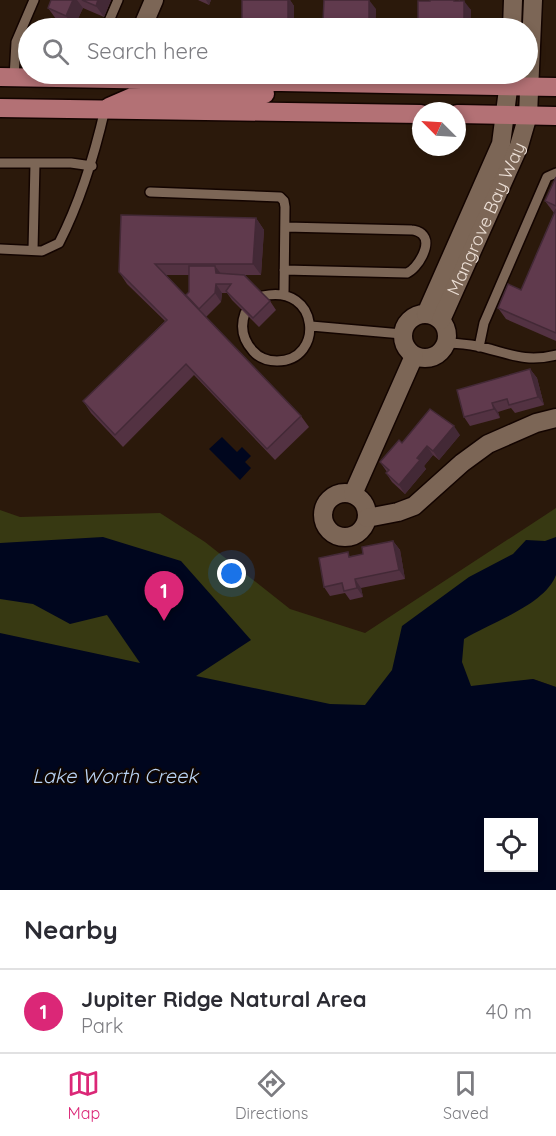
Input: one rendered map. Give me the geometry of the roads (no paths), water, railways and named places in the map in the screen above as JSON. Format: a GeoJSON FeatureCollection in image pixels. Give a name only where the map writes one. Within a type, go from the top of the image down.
{"type":"FeatureCollection","features":[{"type":"Feature","properties":{"kind":"main road"},"geometry":{"type":"LineString","coordinates":[[105,109],[139,94],[283,94],[353,84]]}},
{"type":"Feature","properties":{"kind":"main road"},"geometry":{"type":"LineString","coordinates":[[523,84],[556,87]]}},
{"type":"Feature","properties":{"kind":"main road"},"geometry":{"type":"LineString","coordinates":[[0,108],[412,114]]}},
{"type":"Feature","properties":{"kind":"main road"},"geometry":{"type":"LineString","coordinates":[[466,114],[556,116]]}},
{"type":"Feature","properties":{"kind":"street"},"geometry":{"type":"LineString","coordinates":[[146,18],[154,0]]}},
{"type":"Feature","properties":{"kind":"street"},"geometry":{"type":"LineString","coordinates":[[512,14],[533,7]]}},
{"type":"Feature","properties":{"kind":"street","name":"Mangrove Bay Way"},"geometry":{"type":"LineString","coordinates":[[433,317],[501,144],[510,84]]}},
{"type":"Feature","properties":{"kind":"street","name":"Mangrove Bay Way"},"geometry":{"type":"LineString","coordinates":[[433,317],[519,146],[528,116],[530,86]]}},
{"type":"Feature","properties":{"kind":"street"},"geometry":{"type":"LineString","coordinates":[[433,317],[447,331],[446,343],[439,354],[433,357],[414,356],[405,347],[402,334],[405,326],[410,319],[433,317]]}},
{"type":"Feature","properties":{"kind":"street"},"geometry":{"type":"LineString","coordinates":[[353,494],[414,356]]}},
{"type":"Feature","properties":{"kind":"street"},"geometry":{"type":"LineString","coordinates":[[367,518],[398,512],[414,506],[462,463],[488,444],[536,423],[556,418]]}},
{"type":"Feature","properties":{"kind":"street"},"geometry":{"type":"LineString","coordinates":[[345,492],[353,494],[363,502],[366,510],[367,518],[363,528],[346,538],[334,535],[325,526],[322,513],[325,505],[330,498],[345,492]]}},
{"type":"Feature","properties":{"kind":"lane"},"geometry":{"type":"LineString","coordinates":[[29,18],[34,0]]}},
{"type":"Feature","properties":{"kind":"lane"},"geometry":{"type":"LineString","coordinates":[[110,18],[118,0]]}},
{"type":"Feature","properties":{"kind":"lane"},"geometry":{"type":"LineString","coordinates":[[7,77],[18,40]]}},
{"type":"Feature","properties":{"kind":"lane"},"geometry":{"type":"LineString","coordinates":[[0,249],[42,251],[59,243],[76,211],[92,166],[105,109]]}},
{"type":"Feature","properties":{"kind":"lane"},"geometry":{"type":"LineString","coordinates":[[0,163],[92,166]]}},
{"type":"Feature","properties":{"kind":"lane"},"geometry":{"type":"LineString","coordinates":[[33,250],[35,163]]}},
{"type":"Feature","properties":{"kind":"lane"},"geometry":{"type":"LineString","coordinates":[[479,347],[484,323],[547,177],[556,173]]}},
{"type":"Feature","properties":{"kind":"lane"},"geometry":{"type":"LineString","coordinates":[[150,192],[280,197],[284,201],[284,294]]}},
{"type":"Feature","properties":{"kind":"lane"},"geometry":{"type":"LineString","coordinates":[[284,270],[407,273],[414,270],[425,249],[421,232],[412,230],[285,227]]}},
{"type":"Feature","properties":{"kind":"lane"},"geometry":{"type":"LineString","coordinates":[[245,313],[243,332],[247,344],[256,355],[270,361],[284,361],[296,356],[305,347],[310,336],[307,311],[297,300],[284,294],[263,296]]}},
{"type":"Feature","properties":{"kind":"lane"},"geometry":{"type":"LineString","coordinates":[[310,326],[402,334]]}},
{"type":"Feature","properties":{"kind":"lane"},"geometry":{"type":"LineString","coordinates":[[446,343],[479,347],[523,358],[544,358],[556,355]]}},
{"type":"Feature","properties":{"kind":"water"},"geometry":{"type":"Polygon","coordinates":[[[222,437],[237,452],[242,447],[251,456],[245,462],[251,468],[240,480],[209,449],[222,437]]]}},
{"type":"Feature","properties":{"kind":"water","name":"Lake Worth Creek"},"geometry":{"type":"Polygon","coordinates":[[[103,537],[181,561],[251,640],[196,676],[330,704],[365,705],[392,670],[402,626],[469,577],[513,554],[526,540],[545,541],[556,537],[556,575],[550,586],[529,604],[464,639],[462,662],[471,686],[533,679],[556,687],[556,890],[0,890],[0,633],[140,663],[107,615],[70,624],[33,604],[0,599],[0,543],[103,537]]]}},
{"type":"Feature","properties":{"kind":"place","name":"Jupiter Ridge Natural Area"},"geometry":{"type":"Point","coordinates":[164,621]}}]}
